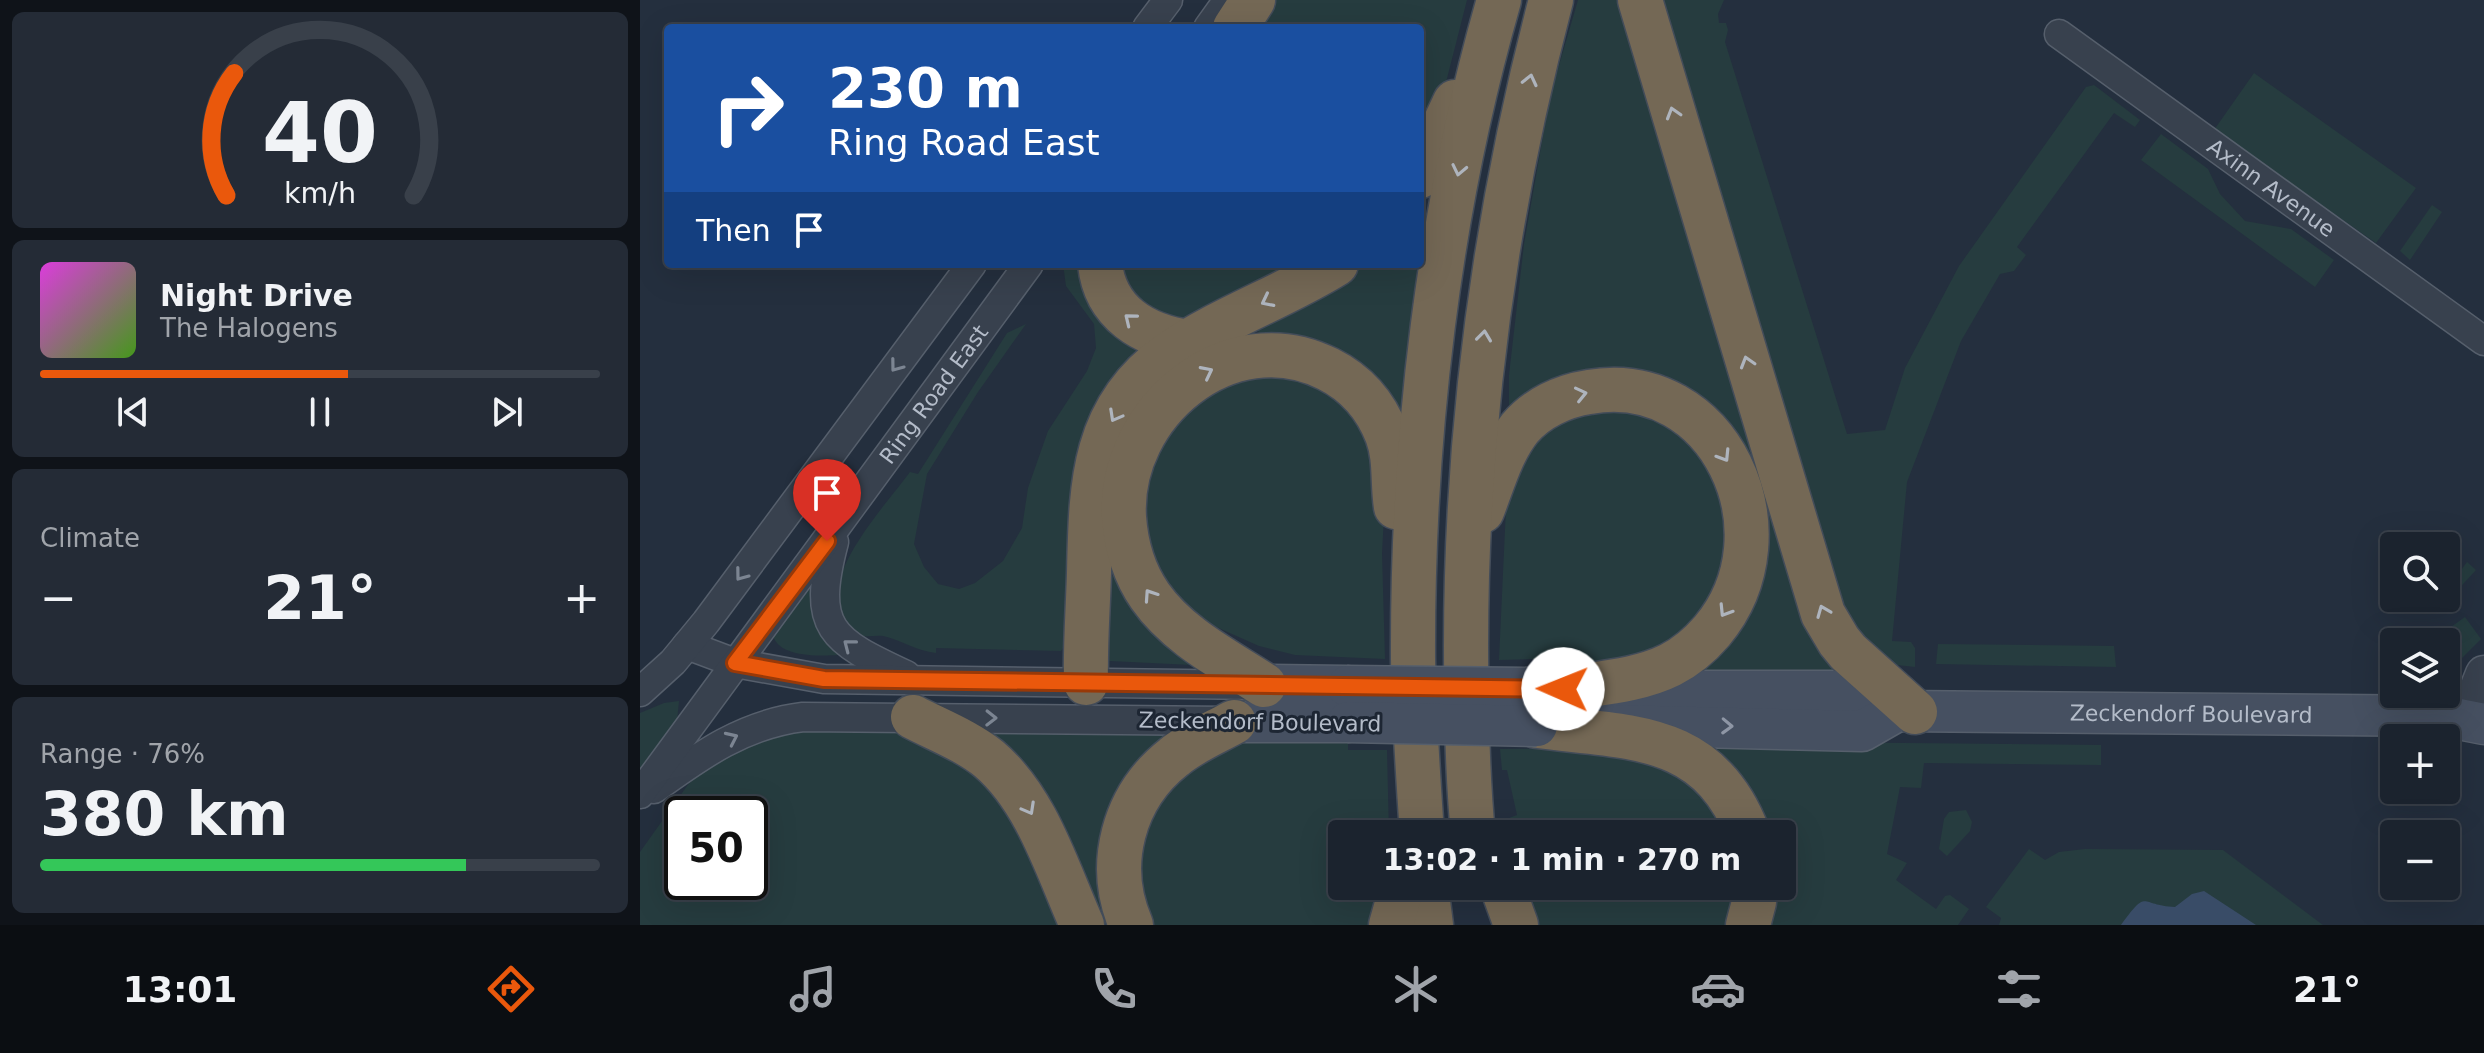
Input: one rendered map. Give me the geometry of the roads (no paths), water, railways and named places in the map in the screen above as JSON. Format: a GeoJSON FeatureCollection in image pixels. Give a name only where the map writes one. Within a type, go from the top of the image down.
{"type":"FeatureCollection","features":[{"type":"Feature","properties":{"kind":"highway"},"geometry":{"type":"LineString","coordinates":[[1238,24],[1253,0]]}},
{"type":"Feature","properties":{"kind":"highway"},"geometry":{"type":"LineString","coordinates":[[1472,820],[1468,750],[1467,555],[1479,379],[1495,261],[1522,118],[1551,0]]}},
{"type":"Feature","properties":{"kind":"highway"},"geometry":{"type":"LineString","coordinates":[[1640,0],[1823,614],[1848,652],[1906,712]]}},
{"type":"Feature","properties":{"kind":"highway"},"geometry":{"type":"LineString","coordinates":[[1424,167],[1497,6]]}},
{"type":"Feature","properties":{"kind":"highway"},"geometry":{"type":"LineString","coordinates":[[1418,820],[1414,625],[1422,451],[1436,314],[1456,183],[1497,6]]}},
{"type":"Feature","properties":{"kind":"highway"},"geometry":{"type":"LineString","coordinates":[[1101,268],[1106,291],[1128,320],[1160,336],[1189,342]]}},
{"type":"Feature","properties":{"kind":"highway"},"geometry":{"type":"LineString","coordinates":[[1086,683],[1091,493],[1100,447],[1110,423],[1134,386],[1167,355],[1328,268]]}},
{"type":"Feature","properties":{"kind":"highway"},"geometry":{"type":"LineString","coordinates":[[1264,685],[1168,619],[1140,579],[1125,530],[1127,476],[1132,457],[1147,427],[1179,390],[1223,364],[1259,356],[1304,359],[1337,373],[1363,394],[1373,407],[1392,451],[1394,498],[1414,625]]}},
{"type":"Feature","properties":{"kind":"highway"},"geometry":{"type":"LineString","coordinates":[[1467,555],[1510,443],[1527,420],[1552,403],[1596,390],[1641,393],[1685,414],[1711,436],[1722,451],[1738,482],[1748,527],[1747,553],[1740,583],[1724,614],[1684,658],[1658,671],[1546,701]]}},
{"type":"Feature","properties":{"kind":"highway"},"geometry":{"type":"LineString","coordinates":[[915,699],[998,768],[1017,790],[1032,813],[1082,925]]}},
{"type":"Feature","properties":{"kind":"highway"},"geometry":{"type":"LineString","coordinates":[[1546,701],[1677,750],[1699,764],[1718,782],[1742,820]]}},
{"type":"Feature","properties":{"kind":"highway"},"geometry":{"type":"LineString","coordinates":[[1131,925],[1120,886],[1119,867],[1123,836],[1133,807],[1148,783],[1168,762],[1194,743],[1234,722]]}},
{"type":"Feature","properties":{"kind":"highway"},"geometry":{"type":"LineString","coordinates":[[1468,750],[1486,820]]}},
{"type":"Feature","properties":{"kind":"highway"},"geometry":{"type":"LineString","coordinates":[[1391,925],[1398,900]]}},
{"type":"Feature","properties":{"kind":"highway"},"geometry":{"type":"LineString","coordinates":[[1428,900],[1431,925]]}},
{"type":"Feature","properties":{"kind":"highway"},"geometry":{"type":"LineString","coordinates":[[1480,900],[1483,925]]}},
{"type":"Feature","properties":{"kind":"highway"},"geometry":{"type":"LineString","coordinates":[[1507,900],[1516,925]]}},
{"type":"Feature","properties":{"kind":"highway"},"geometry":{"type":"LineString","coordinates":[[1748,925],[1754,900]]}},
{"type":"Feature","properties":{"kind":"main road","name":"Zeckendorf Boulevard"},"geometry":{"type":"LineString","coordinates":[[1264,685],[1347,704]]}},
{"type":"Feature","properties":{"kind":"main road","name":"Zeckendorf Boulevard"},"geometry":{"type":"LineString","coordinates":[[1234,722],[1347,704],[1546,701],[1648,724],[1862,731],[1906,712],[2414,716],[2475,722]]}},
{"type":"Feature","properties":{"kind":"street"},"geometry":{"type":"LineString","coordinates":[[1150,24],[1168,0]]}},
{"type":"Feature","properties":{"kind":"street"},"geometry":{"type":"LineString","coordinates":[[1211,24],[1228,0]]}},
{"type":"Feature","properties":{"kind":"street","name":"Axinn Avenue"},"geometry":{"type":"LineString","coordinates":[[2059,34],[2484,341]]}},
{"type":"Feature","properties":{"kind":"street","name":"Ring Road East"},"geometry":{"type":"LineString","coordinates":[[640,692],[687,645],[969,268]]}},
{"type":"Feature","properties":{"kind":"street","name":"Ring Road East"},"geometry":{"type":"LineString","coordinates":[[640,796],[1026,268]]}},
{"type":"Feature","properties":{"kind":"street"},"geometry":{"type":"LineString","coordinates":[[839,524],[824,584],[825,607],[832,627],[852,649],[915,699]]}},
{"type":"Feature","properties":{"kind":"street","name":"Zeckendorf Boulevard"},"geometry":{"type":"LineString","coordinates":[[687,645],[735,663],[915,699],[1234,722]]}},
{"type":"Feature","properties":{"kind":"street"},"geometry":{"type":"LineString","coordinates":[[2475,722],[2484,674]]}},
{"type":"Feature","properties":{"kind":"street","name":"Zeckendorf Boulevard"},"geometry":{"type":"LineString","coordinates":[[640,796],[705,752],[766,723],[915,699],[1086,683],[1264,685]]}},
{"type":"Feature","properties":{"kind":"water"},"geometry":{"type":"Polygon","coordinates":[[[2204,891],[2256,925],[2121,925],[2141,902],[2175,907],[2192,894],[2204,891]]]}}]}
